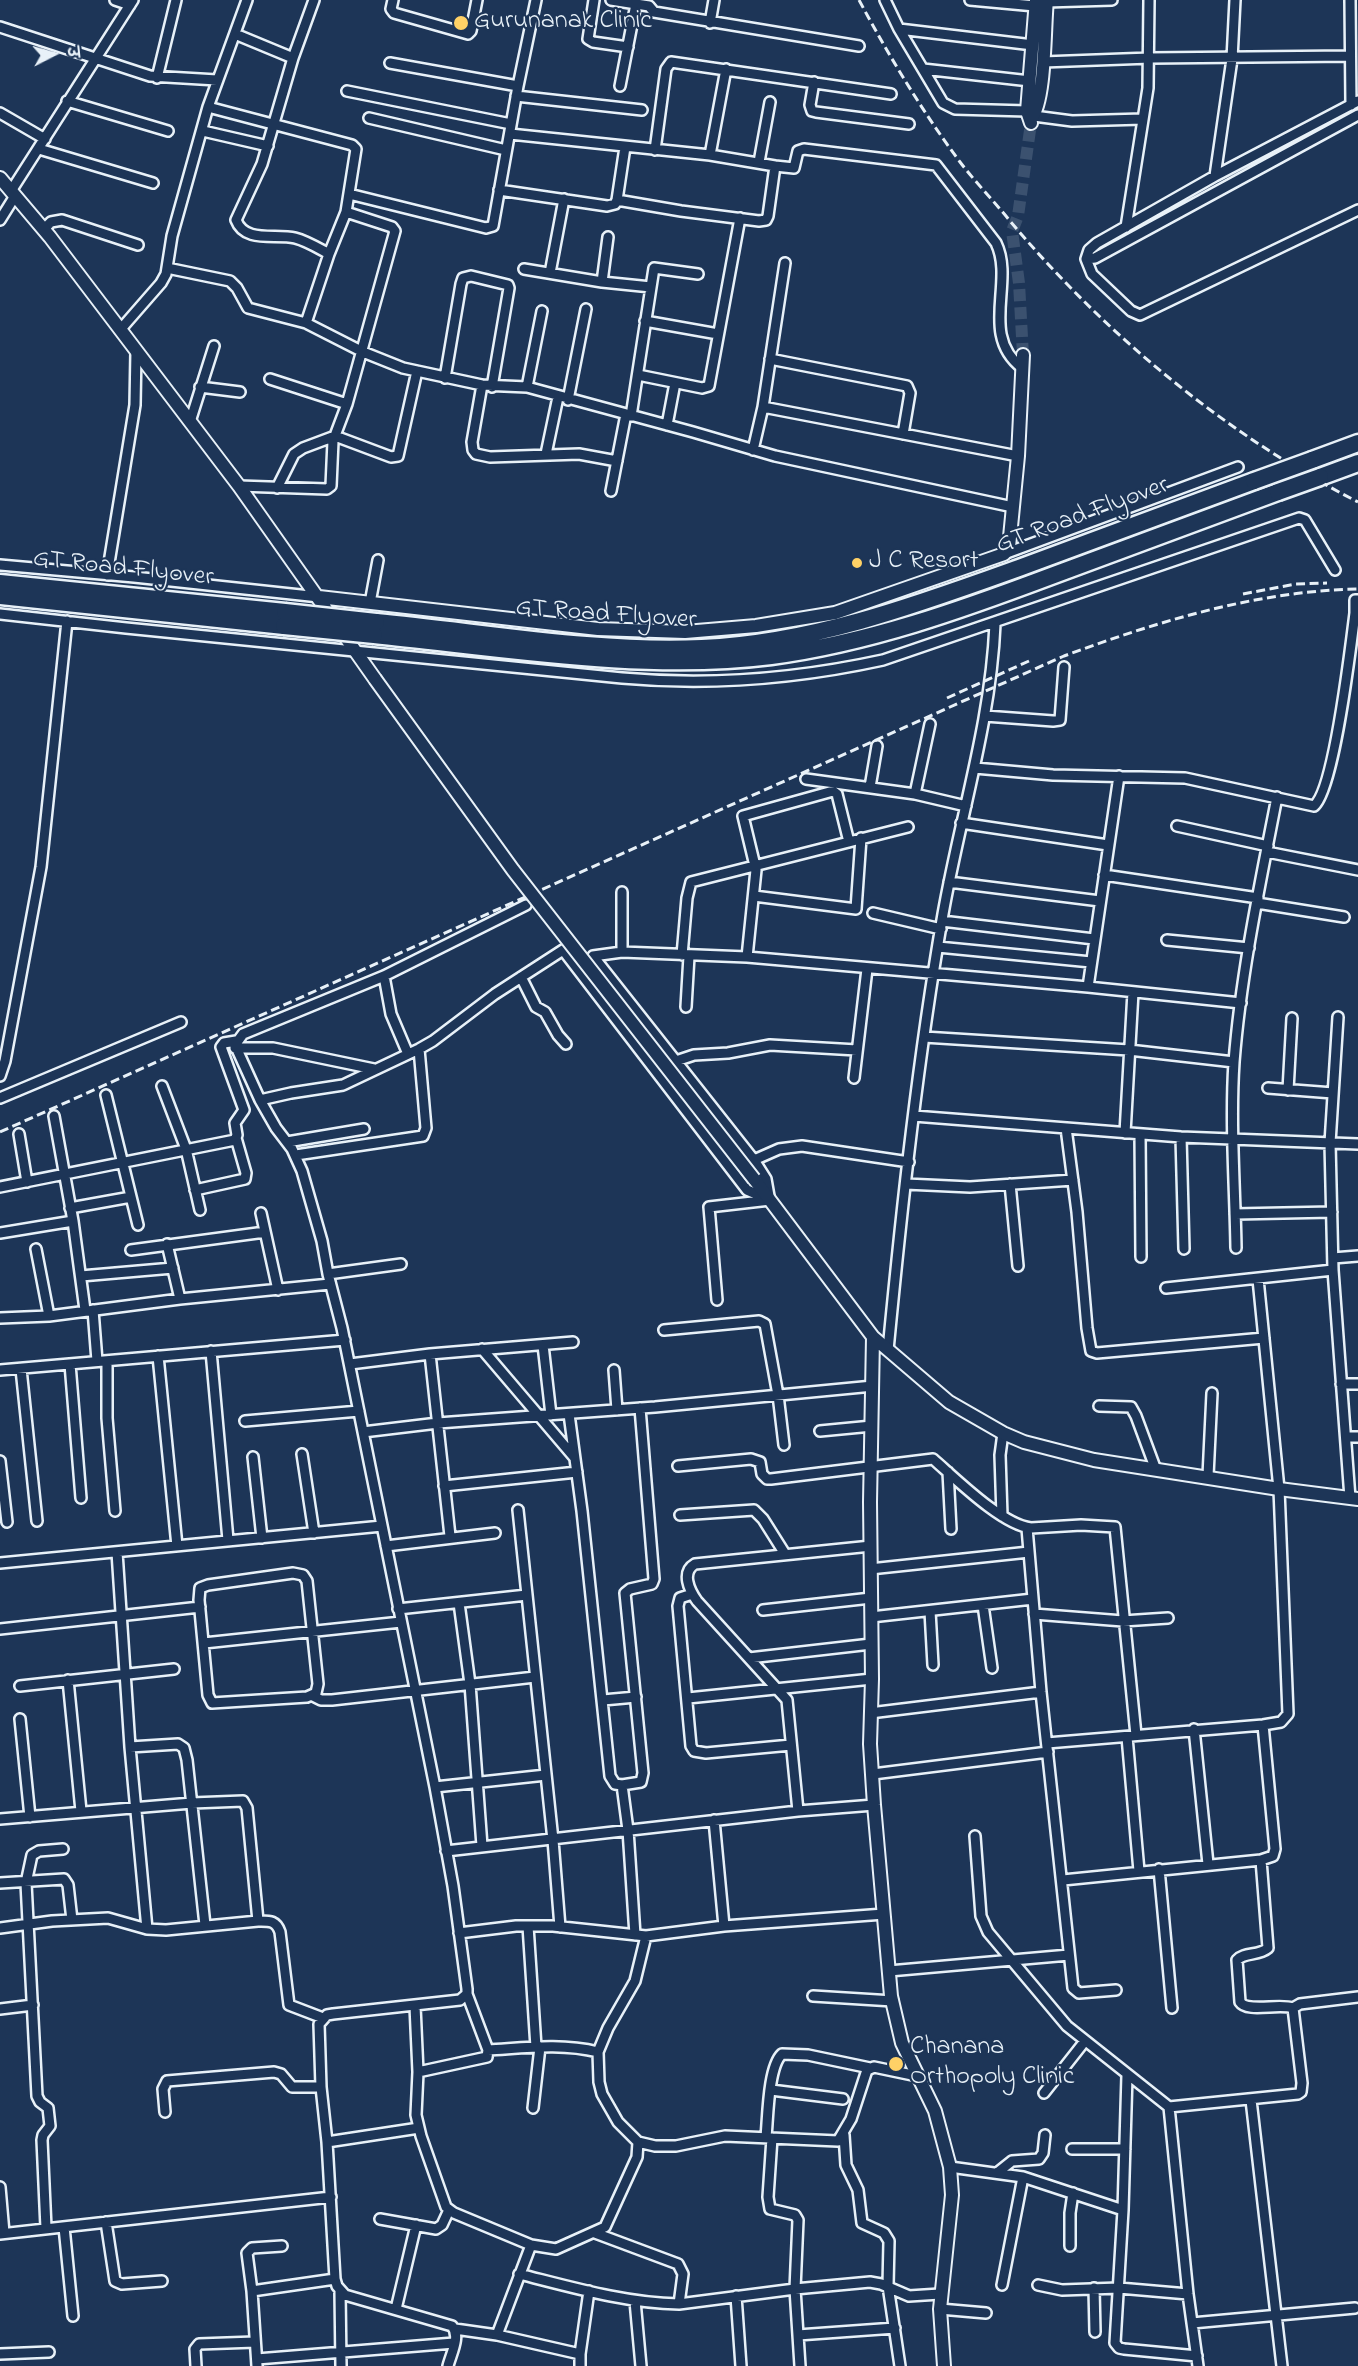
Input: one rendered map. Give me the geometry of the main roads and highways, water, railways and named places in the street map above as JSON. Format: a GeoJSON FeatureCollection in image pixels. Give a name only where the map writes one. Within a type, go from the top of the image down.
{"type":"FeatureCollection","features":[{"type":"Feature","properties":{"kind":"highway","name":"GT Road Flyover"},"geometry":{"type":"LineString","coordinates":[[0,597],[614,647],[702,648],[770,641],[833,629],[900,611],[1358,444]]}},
{"type":"Feature","properties":{"kind":"highway","name":"GT Road Flyover"},"geometry":{"type":"LineString","coordinates":[[375,628],[612,659],[702,661],[769,656],[814,649],[904,628],[980,603],[1358,463]]}},
{"type":"Feature","properties":{"kind":"highway","name":"GT Road Flyover"},"geometry":{"type":"LineString","coordinates":[[0,583],[285,619]]}},
{"type":"Feature","properties":{"kind":"tunnel"},"geometry":{"type":"LineString","coordinates":[[1023,355],[1019,283],[1012,231],[1018,216],[1031,123]]}},
{"type":"Feature","properties":{"kind":"railway"},"geometry":{"type":"LineString","coordinates":[[859,0],[906,83],[960,162],[1047,263],[1086,303],[1170,379],[1215,413],[1309,475],[1358,502]]}},
{"type":"Feature","properties":{"kind":"railway"},"geometry":{"type":"LineString","coordinates":[[1243,594],[1296,584],[1327,583]]}},
{"type":"Feature","properties":{"kind":"railway"},"geometry":{"type":"LineString","coordinates":[[0,1132],[1064,656],[1136,631],[1209,610],[1283,595],[1358,589]]}},
{"type":"Feature","properties":{"kind":"railway"},"geometry":{"type":"LineString","coordinates":[[947,698],[1029,661]]}},
{"type":"Feature","properties":{"kind":"place","name":"Gurunanak Clinic"},"geometry":{"type":"Point","coordinates":[461,23]}},
{"type":"Feature","properties":{"kind":"place","name":"J C Resort"},"geometry":{"type":"Point","coordinates":[857,563]}},
{"type":"Feature","properties":{"kind":"place","name":"Chanana Orthopoly Clinic"},"geometry":{"type":"Point","coordinates":[896,2064]}}]}
